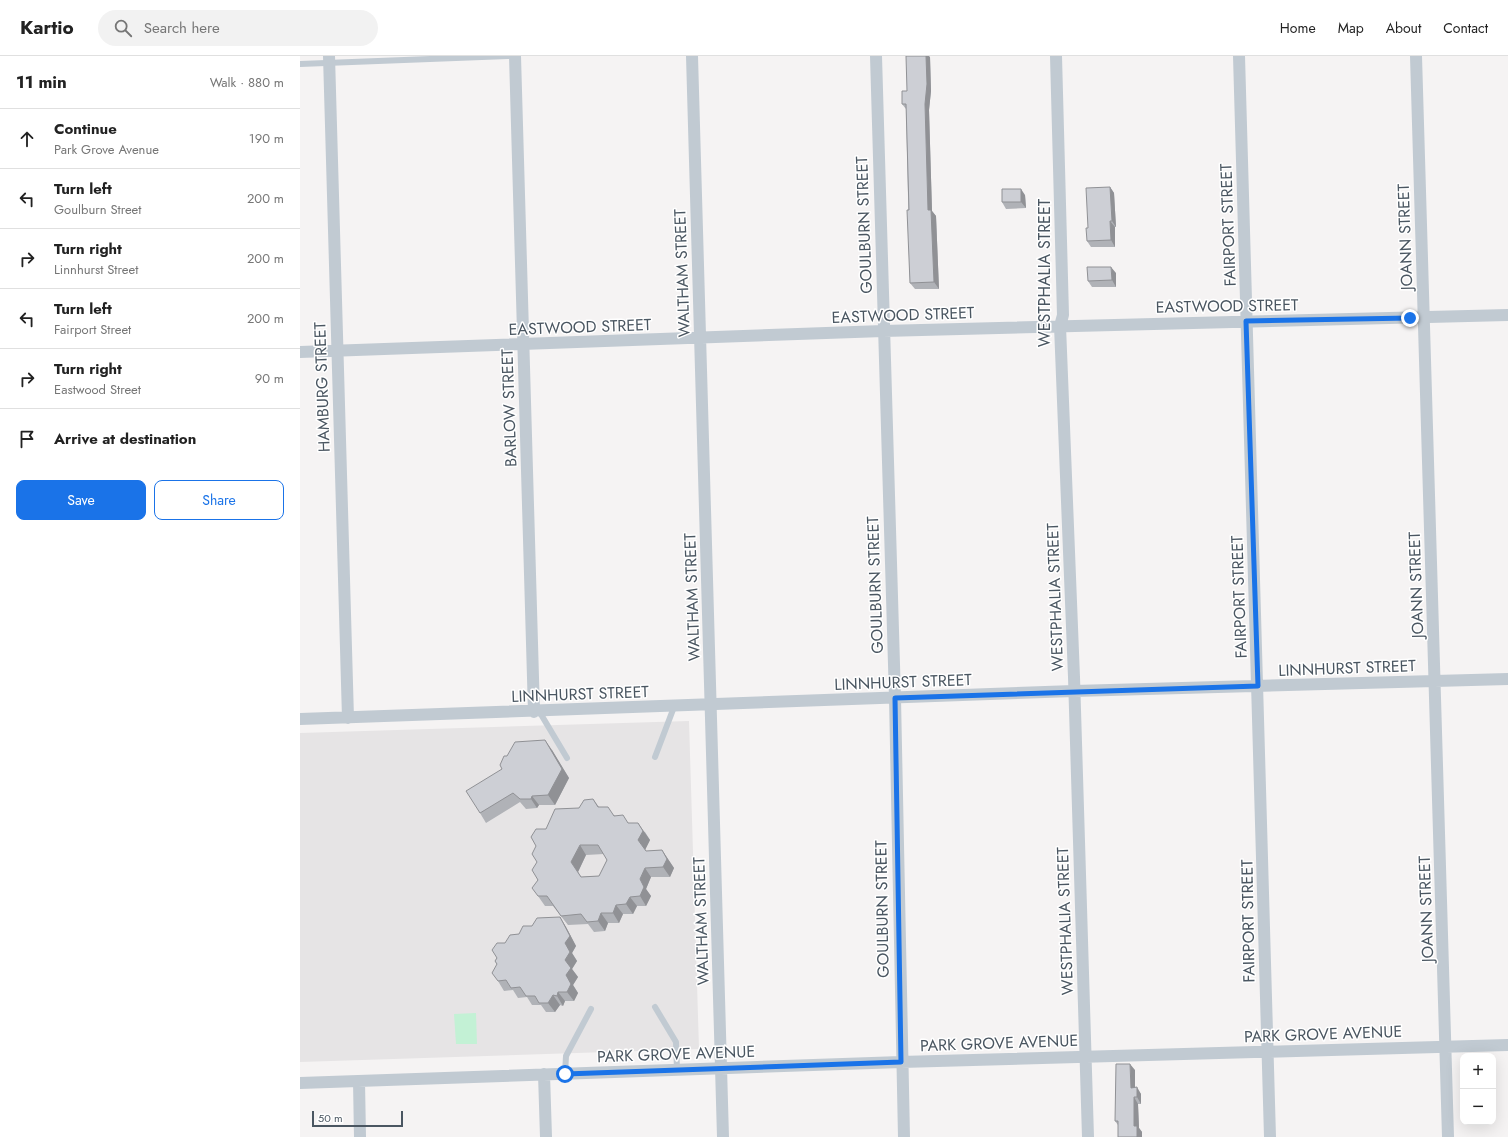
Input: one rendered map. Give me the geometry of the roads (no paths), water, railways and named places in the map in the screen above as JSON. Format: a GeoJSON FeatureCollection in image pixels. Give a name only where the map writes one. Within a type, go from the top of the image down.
{"type":"FeatureCollection","features":[{"type":"Feature","properties":{"kind":"street","name":"BARLOW STREET"},"geometry":{"type":"LineString","coordinates":[[515,56],[537,712]]}},
{"type":"Feature","properties":{"kind":"street","name":"WALTHAM STREET"},"geometry":{"type":"LineString","coordinates":[[692,56],[723,1137]]}},
{"type":"Feature","properties":{"kind":"street","name":"GOULBURN STREET"},"geometry":{"type":"LineString","coordinates":[[876,56],[895,698],[901,1062],[904,1137]]}},
{"type":"Feature","properties":{"kind":"street","name":"WESTPHALIA STREET"},"geometry":{"type":"LineString","coordinates":[[1056,56],[1063,316],[1060,326],[1074,691],[1088,1137]]}},
{"type":"Feature","properties":{"kind":"street","name":"FAIRPORT STREET"},"geometry":{"type":"LineString","coordinates":[[1239,56],[1270,1137]]}},
{"type":"Feature","properties":{"kind":"street","name":"JOANN STREET"},"geometry":{"type":"LineString","coordinates":[[1416,56],[1448,1137]]}},
{"type":"Feature","properties":{"kind":"street","name":"HAMBURG STREET"},"geometry":{"type":"LineString","coordinates":[[329,59],[348,718]]}},
{"type":"Feature","properties":{"kind":"street","name":"EASTWOOD STREET"},"geometry":{"type":"LineString","coordinates":[[300,352],[700,339],[883,331],[1508,315]]}},
{"type":"Feature","properties":{"kind":"street","name":"LINNHURST STREET"},"geometry":{"type":"LineString","coordinates":[[300,718],[348,718],[537,712],[1074,691],[1508,679]]}},
{"type":"Feature","properties":{"kind":"street","name":"PARK GROVE AVENUE"},"geometry":{"type":"LineString","coordinates":[[300,1083],[1086,1056],[1508,1045]]}},
{"type":"Feature","properties":{"kind":"street"},"geometry":{"type":"LineString","coordinates":[[544,1074],[546,1137]]}},
{"type":"Feature","properties":{"kind":"street"},"geometry":{"type":"LineString","coordinates":[[359,1081],[360,1137]]}},
{"type":"Feature","properties":{"kind":"lane"},"geometry":{"type":"LineString","coordinates":[[300,64],[329,59],[508,56]]}},
{"type":"Feature","properties":{"kind":"lane"},"geometry":{"type":"LineString","coordinates":[[692,56],[697,56]]}},
{"type":"Feature","properties":{"kind":"lane"},"geometry":{"type":"LineString","coordinates":[[655,757],[674,707]]}},
{"type":"Feature","properties":{"kind":"lane"},"geometry":{"type":"LineString","coordinates":[[537,712],[567,758]]}},
{"type":"Feature","properties":{"kind":"lane"},"geometry":{"type":"LineString","coordinates":[[655,1007],[676,1042],[677,1070]]}},
{"type":"Feature","properties":{"kind":"lane"},"geometry":{"type":"LineString","coordinates":[[565,1074],[566,1056],[591,1008]]}}]}
